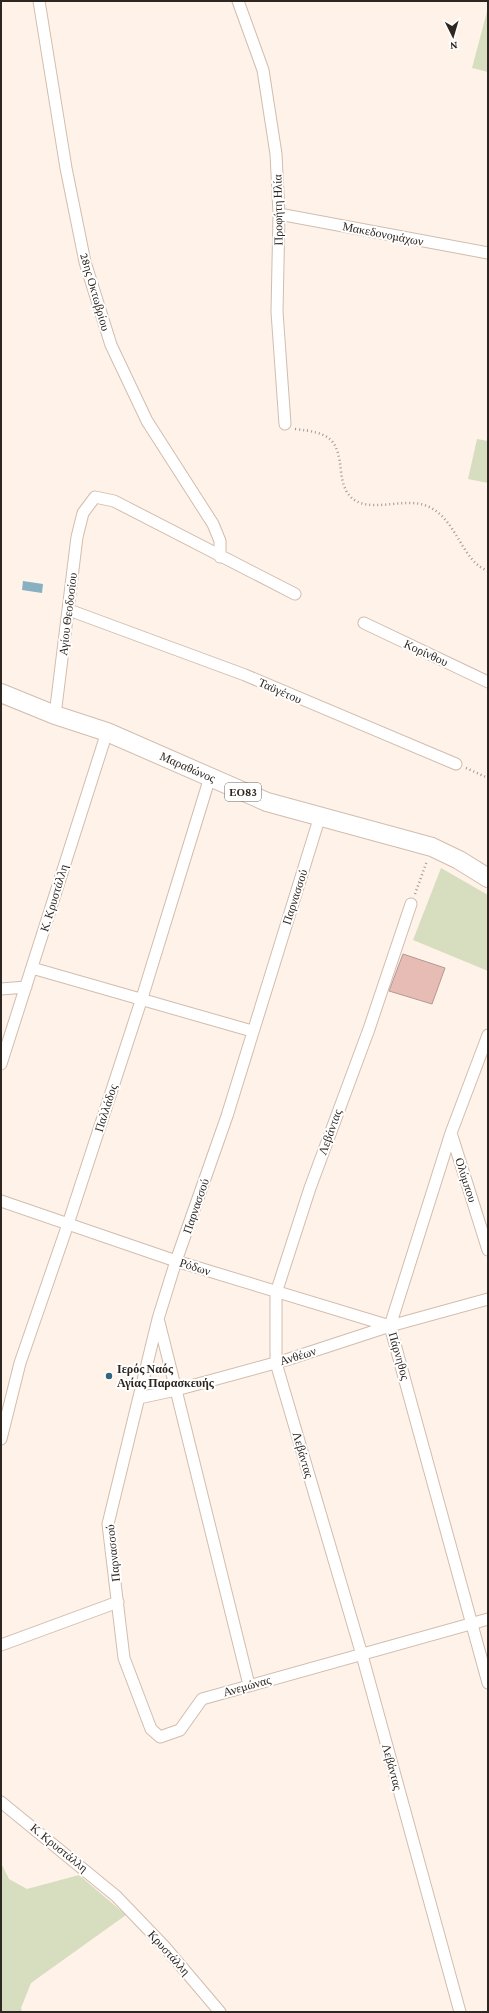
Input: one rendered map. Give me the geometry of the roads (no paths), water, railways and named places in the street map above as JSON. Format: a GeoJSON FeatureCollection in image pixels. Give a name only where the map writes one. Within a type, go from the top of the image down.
{"type":"FeatureCollection","features":[{"type":"Feature","properties":{"kind":"main road","name":"Μαραθώνος"},"geometry":{"type":"LineString","coordinates":[[1,693],[107,732],[266,802],[432,847],[459,860],[488,878]]}},
{"type":"Feature","properties":{"kind":"street","name":"28ης Οκτωβρίου"},"geometry":{"type":"LineString","coordinates":[[39,1],[66,168],[85,262],[110,345],[147,422],[213,524],[220,541],[220,557]]}},
{"type":"Feature","properties":{"kind":"street","name":"Προφήτη Ηλία"},"geometry":{"type":"LineString","coordinates":[[238,1],[258,54],[268,98],[276,161],[279,214],[277,312],[285,424]]}},
{"type":"Feature","properties":{"kind":"street","name":"Μακεδονομάχων"},"geometry":{"type":"LineString","coordinates":[[279,214],[488,253]]}},
{"type":"Feature","properties":{"kind":"street","name":"Αγίου Θεοδοσίου"},"geometry":{"type":"LineString","coordinates":[[55,714],[77,537],[83,513],[95,497],[114,501],[220,557]]}},
{"type":"Feature","properties":{"kind":"street"},"geometry":{"type":"LineString","coordinates":[[220,557],[295,594]]}},
{"type":"Feature","properties":{"kind":"street","name":"Ταϋγέτου"},"geometry":{"type":"LineString","coordinates":[[69,610],[245,675],[456,764]]}},
{"type":"Feature","properties":{"kind":"street","name":"Κορίνθου"},"geometry":{"type":"LineString","coordinates":[[364,624],[488,682]]}},
{"type":"Feature","properties":{"kind":"street","name":"Κ. Κρυστάλλη"},"geometry":{"type":"LineString","coordinates":[[1,1064],[107,732]]}},
{"type":"Feature","properties":{"kind":"street","name":"Παλλάδος"},"geometry":{"type":"LineString","coordinates":[[1,1439],[20,1363],[68,1224],[142,998],[210,777]]}},
{"type":"Feature","properties":{"kind":"street","name":"Παρνασσού"},"geometry":{"type":"LineString","coordinates":[[118,1602],[108,1524],[158,1319],[176,1261],[227,1116],[252,1031],[320,816]]}},
{"type":"Feature","properties":{"kind":"street","name":"Λεβάντας"},"geometry":{"type":"LineString","coordinates":[[412,904],[310,1188],[276,1293],[276,1363],[362,1655],[460,2012]]}},
{"type":"Feature","properties":{"kind":"street"},"geometry":{"type":"LineString","coordinates":[[32,968],[142,998],[252,1031]]}},
{"type":"Feature","properties":{"kind":"street"},"geometry":{"type":"LineString","coordinates":[[1,990],[26,987]]}},
{"type":"Feature","properties":{"kind":"street","name":"Πάρνηθος"},"geometry":{"type":"LineString","coordinates":[[488,1035],[451,1133],[390,1326],[488,1682]]}},
{"type":"Feature","properties":{"kind":"street","name":"Ολύμπου"},"geometry":{"type":"LineString","coordinates":[[451,1133],[488,1250]]}},
{"type":"Feature","properties":{"kind":"street","name":"Ρόδων"},"geometry":{"type":"LineString","coordinates":[[1,1201],[176,1261],[276,1293],[390,1326]]}},
{"type":"Feature","properties":{"kind":"street","name":"Ανθέων"},"geometry":{"type":"LineString","coordinates":[[139,1398],[176,1390],[276,1363],[390,1326],[488,1299]]}},
{"type":"Feature","properties":{"kind":"street"},"geometry":{"type":"LineString","coordinates":[[158,1319],[249,1685]]}},
{"type":"Feature","properties":{"kind":"street"},"geometry":{"type":"LineString","coordinates":[[1,1645],[118,1602]]}},
{"type":"Feature","properties":{"kind":"street","name":"Ανεμώνας"},"geometry":{"type":"LineString","coordinates":[[118,1602],[124,1658],[151,1729],[160,1736],[180,1730],[202,1699],[488,1619]]}},
{"type":"Feature","properties":{"kind":"street","name":"Κ. Κρυστάλλη"},"geometry":{"type":"LineString","coordinates":[[1,1802],[116,1896]]}},
{"type":"Feature","properties":{"kind":"street","name":"Κρυστάλλη"},"geometry":{"type":"LineString","coordinates":[[116,1896],[164,1946],[220,2012]]}},
{"type":"Feature","properties":{"kind":"water"},"geometry":{"type":"Polygon","coordinates":[[[23,581],[43,584],[42,593],[22,590],[23,581]]]}},
{"type":"Feature","properties":{"kind":"place","name":"Ιερός Ναός Αγίας Παρασκευής"},"geometry":{"type":"Point","coordinates":[109,1376]}}]}
